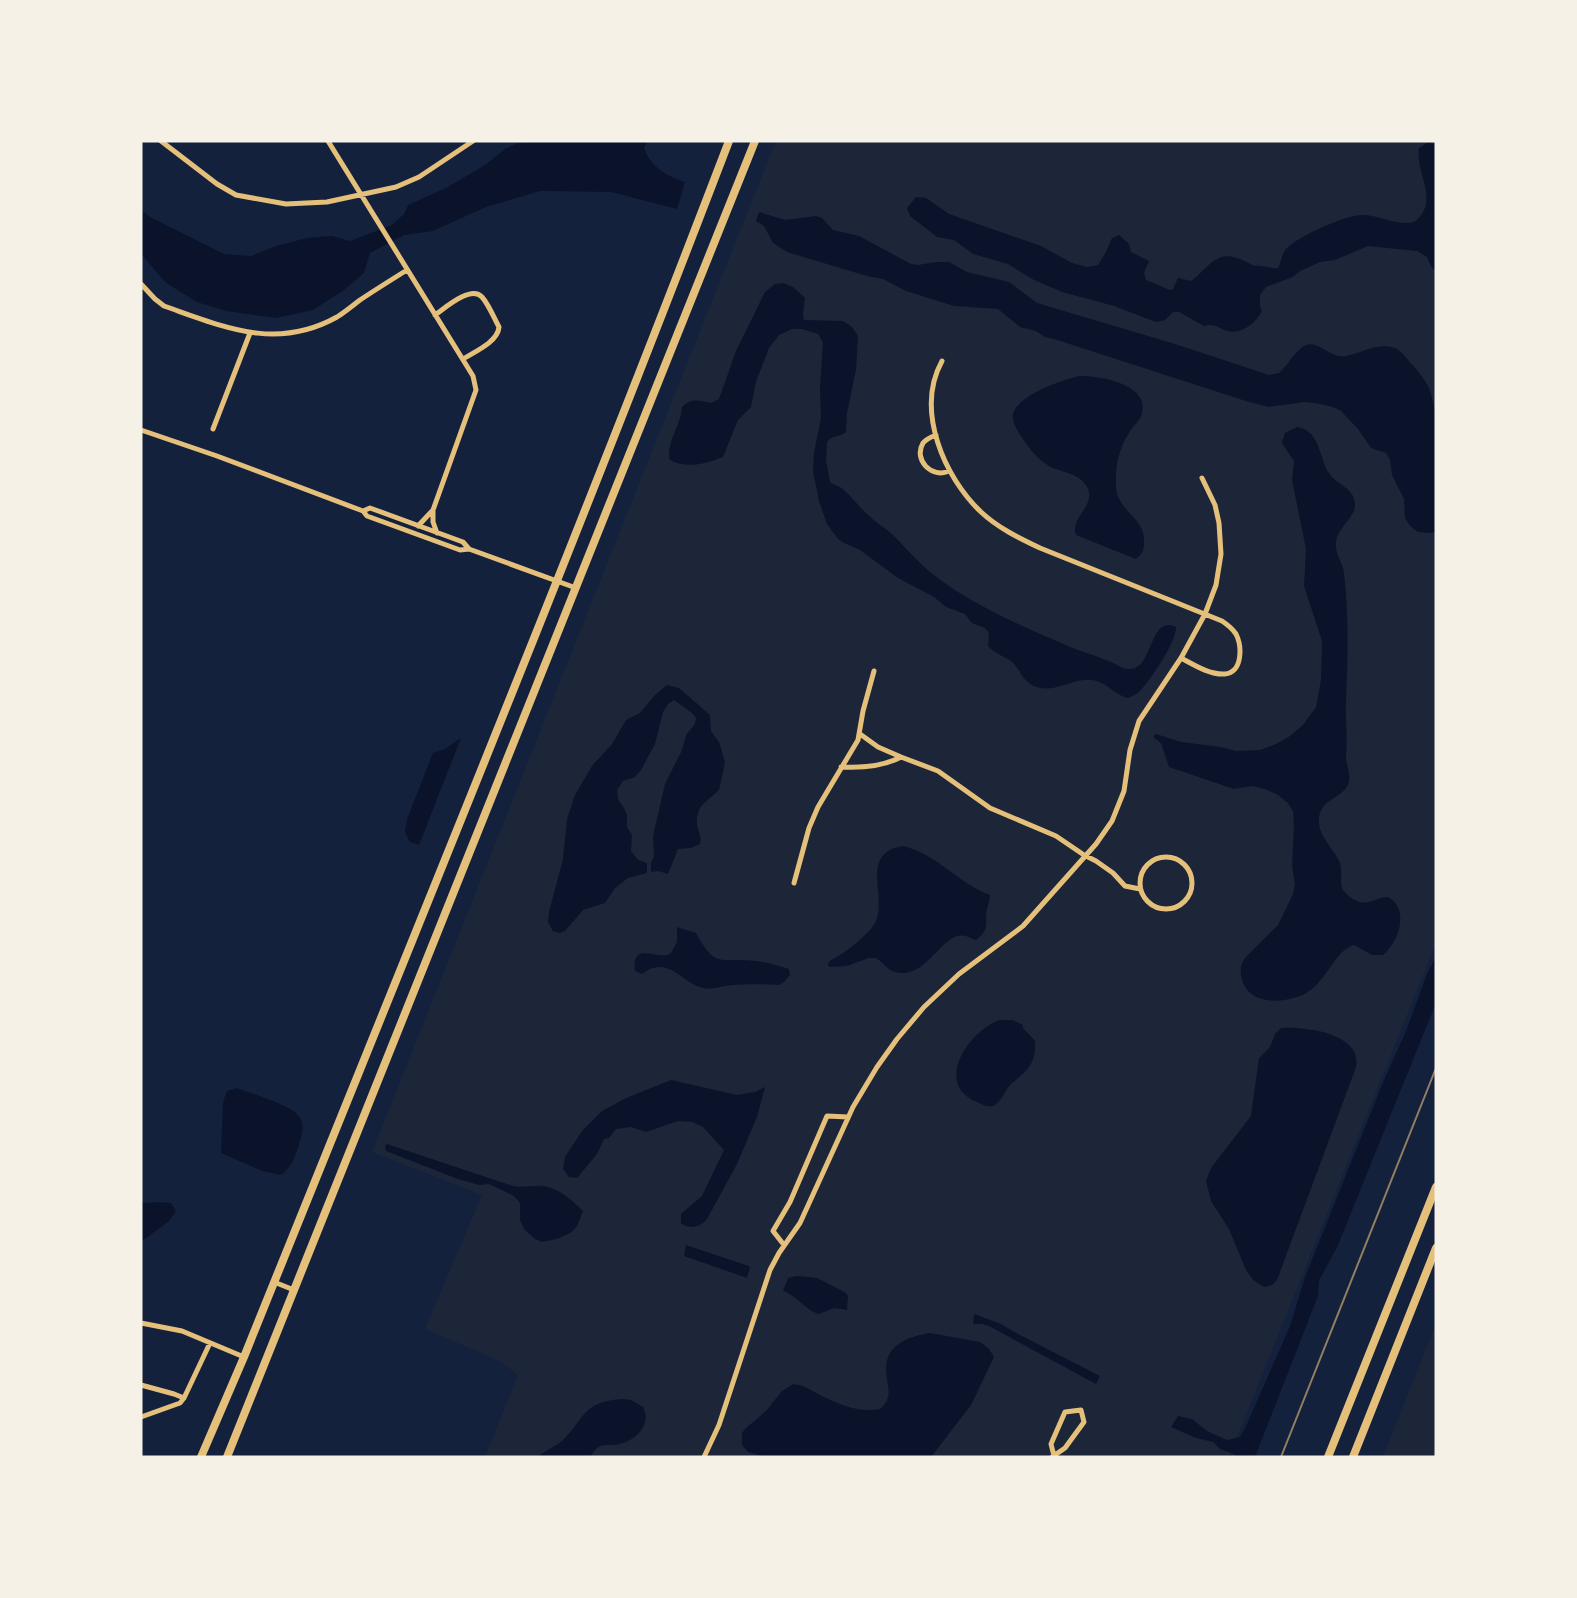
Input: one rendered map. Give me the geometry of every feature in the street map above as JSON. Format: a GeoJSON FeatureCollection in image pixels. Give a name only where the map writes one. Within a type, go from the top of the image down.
{"type":"FeatureCollection","features":[{"type":"Feature","properties":{"kind":"main road"},"geometry":{"type":"LineString","coordinates":[[201,1457],[244,1357],[557,581],[656,333],[729,141]]}},
{"type":"Feature","properties":{"kind":"main road"},"geometry":{"type":"LineString","coordinates":[[227,1457],[755,141]]}},
{"type":"Feature","properties":{"kind":"main road"},"geometry":{"type":"LineString","coordinates":[[1328,1457],[1436,1187]]}},
{"type":"Feature","properties":{"kind":"main road"},"geometry":{"type":"LineString","coordinates":[[1353,1457],[1436,1248]]}},
{"type":"Feature","properties":{"kind":"street"},"geometry":{"type":"LineString","coordinates":[[161,141],[217,184],[236,195],[286,204],[327,202],[396,187],[418,177],[473,141]]}},
{"type":"Feature","properties":{"kind":"street"},"geometry":{"type":"LineString","coordinates":[[328,141],[473,376],[476,390],[433,510],[418,526]]}},
{"type":"Feature","properties":{"kind":"street"},"geometry":{"type":"LineString","coordinates":[[141,284],[164,306],[232,330],[290,334],[315,327],[338,316],[407,270]]}},
{"type":"Feature","properties":{"kind":"street"},"geometry":{"type":"LineString","coordinates":[[435,315],[469,293],[476,293],[481,297],[499,327],[499,332],[495,338],[463,359]]}},
{"type":"Feature","properties":{"kind":"street"},"geometry":{"type":"LineString","coordinates":[[213,429],[250,333]]}},
{"type":"Feature","properties":{"kind":"street"},"geometry":{"type":"LineString","coordinates":[[942,361],[933,383],[932,403],[936,435],[950,471],[969,500],[982,514],[1017,538],[1227,624],[1235,633],[1240,649],[1237,666],[1228,674],[1199,667],[1181,658]]}},
{"type":"Feature","properties":{"kind":"street"},"geometry":{"type":"LineString","coordinates":[[141,430],[217,456],[363,511],[367,516],[460,550],[469,549],[576,588]]}},
{"type":"Feature","properties":{"kind":"street"},"geometry":{"type":"LineString","coordinates":[[936,435],[925,440],[922,446],[922,458],[932,472],[938,474],[950,471]]}},
{"type":"Feature","properties":{"kind":"street"},"geometry":{"type":"LineString","coordinates":[[704,1457],[719,1425],[770,1270],[800,1222],[848,1117],[877,1067],[924,1007],[959,974],[1023,926],[1096,844],[1119,807],[1135,730],[1148,705],[1181,658],[1205,614],[1216,585],[1221,542],[1215,505],[1202,478]]}},
{"type":"Feature","properties":{"kind":"street"},"geometry":{"type":"LineString","coordinates":[[363,511],[370,508],[463,542],[469,549]]}},
{"type":"Feature","properties":{"kind":"street"},"geometry":{"type":"LineString","coordinates":[[433,510],[437,533]]}},
{"type":"Feature","properties":{"kind":"street"},"geometry":{"type":"LineString","coordinates":[[794,883],[809,828],[818,807],[861,734],[863,711],[873,671]]}},
{"type":"Feature","properties":{"kind":"street"},"geometry":{"type":"LineString","coordinates":[[861,734],[878,747],[938,771],[990,808],[1056,836],[1105,867],[1125,886],[1140,889],[1152,905],[1162,909],[1172,909],[1181,905],[1192,888],[1192,878],[1188,868],[1180,861],[1171,857],[1161,857],[1144,869],[1140,878],[1140,889]]}},
{"type":"Feature","properties":{"kind":"street"},"geometry":{"type":"LineString","coordinates":[[841,767],[870,766],[894,761],[901,757]]}},
{"type":"Feature","properties":{"kind":"street"},"geometry":{"type":"LineString","coordinates":[[784,1245],[773,1231],[790,1202],[827,1116],[848,1117]]}},
{"type":"Feature","properties":{"kind":"street"},"geometry":{"type":"LineString","coordinates":[[274,1282],[294,1290]]}},
{"type":"Feature","properties":{"kind":"street"},"geometry":{"type":"LineString","coordinates":[[141,1323],[182,1331],[244,1357]]}},
{"type":"Feature","properties":{"kind":"street"},"geometry":{"type":"LineString","coordinates":[[141,1417],[180,1403],[210,1343]]}},
{"type":"Feature","properties":{"kind":"street"},"geometry":{"type":"LineString","coordinates":[[141,1385],[184,1398]]}},
{"type":"Feature","properties":{"kind":"street"},"geometry":{"type":"LineString","coordinates":[[1081,1410],[1084,1422],[1065,1448],[1053,1457],[1051,1444],[1065,1412],[1081,1410]]}},
{"type":"Feature","properties":{"kind":"shaded area"},"geometry":{"type":"Polygon","coordinates":[[[648,141],[644,148],[655,166],[666,174],[685,182],[677,209],[611,192],[540,191],[486,207],[433,231],[404,235],[370,253],[364,273],[344,290],[313,310],[276,318],[226,311],[197,302],[166,283],[141,254],[141,210],[152,218],[224,254],[251,256],[276,246],[307,238],[332,236],[350,241],[392,225],[404,214],[408,205],[446,188],[485,165],[505,149],[518,143],[648,141]]]}},
{"type":"Feature","properties":{"kind":"shaded area"},"geometry":{"type":"Polygon","coordinates":[[[776,141],[1436,141],[1436,943],[1229,1457],[485,1457],[518,1375],[500,1361],[425,1329],[482,1195],[372,1152],[776,141]]]}},
{"type":"Feature","properties":{"kind":"shaded area"},"geometry":{"type":"Polygon","coordinates":[[[1427,143],[1436,144],[1436,271],[1427,257],[1417,251],[1368,246],[1335,260],[1320,262],[1300,271],[1293,277],[1266,287],[1260,295],[1262,311],[1259,315],[1248,327],[1232,332],[1213,325],[1204,326],[1179,312],[1173,312],[1165,320],[1156,322],[1114,306],[1062,292],[1032,279],[1008,264],[973,254],[954,240],[937,237],[910,216],[907,208],[916,197],[926,198],[949,214],[1041,246],[1072,263],[1087,267],[1098,265],[1112,238],[1119,235],[1129,244],[1131,252],[1149,261],[1144,273],[1146,280],[1170,290],[1173,289],[1178,278],[1191,281],[1211,263],[1223,257],[1237,258],[1255,266],[1278,268],[1284,252],[1294,242],[1324,226],[1357,215],[1402,223],[1414,222],[1426,206],[1419,148],[1427,143]]]}},
{"type":"Feature","properties":{"kind":"shaded area"},"geometry":{"type":"Polygon","coordinates":[[[759,212],[785,220],[816,216],[822,218],[833,230],[859,236],[911,264],[949,262],[967,272],[1009,282],[1037,303],[1269,375],[1279,373],[1306,345],[1317,345],[1339,356],[1382,346],[1395,348],[1422,376],[1433,400],[1437,437],[1436,532],[1418,532],[1410,526],[1405,518],[1404,499],[1392,475],[1390,460],[1386,453],[1371,448],[1358,429],[1341,411],[1333,407],[1305,402],[1269,407],[1249,402],[1045,337],[1036,331],[1020,327],[998,309],[954,306],[906,291],[883,279],[787,252],[773,243],[764,226],[756,221],[759,212]]]}},
{"type":"Feature","properties":{"kind":"shaded area"},"geometry":{"type":"Polygon","coordinates":[[[783,283],[793,287],[805,298],[804,320],[843,321],[852,327],[858,336],[856,370],[847,413],[846,432],[831,438],[827,443],[826,460],[830,482],[843,489],[873,520],[892,534],[931,573],[947,585],[997,614],[1068,646],[1124,668],[1136,668],[1143,662],[1160,628],[1167,625],[1176,627],[1163,660],[1135,695],[1128,698],[1091,680],[1044,689],[1029,683],[1011,661],[988,646],[989,633],[985,628],[972,623],[965,614],[946,607],[934,597],[898,578],[860,550],[838,539],[827,524],[819,501],[813,471],[821,418],[823,342],[818,334],[802,329],[792,329],[779,335],[769,348],[756,382],[751,407],[738,420],[723,457],[696,464],[676,463],[670,460],[671,441],[682,407],[692,401],[711,403],[719,399],[736,351],[765,292],[775,284],[783,283]]]}},
{"type":"Feature","properties":{"kind":"shaded area"},"geometry":{"type":"Polygon","coordinates":[[[1079,376],[1098,377],[1121,383],[1131,388],[1142,403],[1141,417],[1121,448],[1116,476],[1119,498],[1143,531],[1143,549],[1136,559],[1076,535],[1076,522],[1089,499],[1086,485],[1069,473],[1049,466],[1031,451],[1013,420],[1017,407],[1032,395],[1079,376]]]}},
{"type":"Feature","properties":{"kind":"shaded area"},"geometry":{"type":"Polygon","coordinates":[[[1297,427],[1311,434],[1331,476],[1352,494],[1355,503],[1353,513],[1337,537],[1336,543],[1344,573],[1347,605],[1346,758],[1349,782],[1342,792],[1322,809],[1319,824],[1322,834],[1340,863],[1343,890],[1353,899],[1361,902],[1388,897],[1399,909],[1400,926],[1394,942],[1383,955],[1372,955],[1354,945],[1340,955],[1322,979],[1307,993],[1288,999],[1271,1000],[1262,999],[1248,991],[1241,975],[1241,968],[1245,958],[1278,925],[1293,894],[1295,884],[1292,866],[1293,811],[1288,803],[1278,795],[1265,789],[1252,786],[1234,789],[1169,767],[1161,743],[1153,737],[1156,734],[1181,742],[1236,751],[1260,750],[1290,736],[1303,725],[1316,707],[1321,680],[1322,641],[1304,586],[1306,549],[1292,480],[1294,461],[1282,443],[1285,433],[1297,427]]]}},
{"type":"Feature","properties":{"kind":"shaded area"},"geometry":{"type":"Polygon","coordinates":[[[667,685],[679,688],[710,715],[711,731],[719,742],[725,762],[719,790],[703,804],[698,812],[697,825],[700,844],[691,848],[678,849],[668,874],[658,871],[651,872],[654,856],[653,836],[665,784],[682,750],[686,735],[695,724],[696,718],[674,700],[663,712],[655,744],[641,770],[635,777],[623,781],[617,790],[618,799],[627,815],[627,827],[632,835],[631,851],[638,860],[647,863],[647,873],[628,878],[615,888],[605,903],[583,910],[565,931],[560,933],[553,931],[548,922],[549,912],[563,859],[567,819],[575,795],[592,766],[612,744],[626,720],[640,713],[667,685]]]}},
{"type":"Feature","properties":{"kind":"shaded area"},"geometry":{"type":"Polygon","coordinates":[[[461,738],[419,845],[410,842],[405,832],[407,819],[433,753],[445,749],[461,738]]]}},
{"type":"Feature","properties":{"kind":"shaded area"},"geometry":{"type":"Polygon","coordinates":[[[903,846],[927,855],[968,884],[990,895],[984,932],[976,940],[967,936],[951,939],[923,965],[905,973],[892,971],[876,958],[869,958],[847,966],[829,967],[828,963],[831,960],[856,943],[873,926],[879,911],[878,866],[882,857],[890,850],[903,846]]]}},
{"type":"Feature","properties":{"kind":"shaded area"},"geometry":{"type":"Polygon","coordinates":[[[677,927],[696,933],[703,945],[715,957],[768,963],[789,969],[790,975],[779,985],[738,985],[709,989],[693,984],[666,968],[651,969],[642,974],[635,971],[635,961],[641,954],[666,955],[671,953],[677,942],[677,927]]]}},
{"type":"Feature","properties":{"kind":"shaded area"},"geometry":{"type":"Polygon","coordinates":[[[1436,956],[1436,1003],[1338,1245],[1319,1281],[1318,1296],[1255,1457],[1235,1457],[1234,1454],[1220,1449],[1213,1442],[1196,1438],[1171,1427],[1178,1416],[1192,1419],[1207,1431],[1227,1440],[1240,1437],[1290,1326],[1305,1277],[1436,956]]]}},
{"type":"Feature","properties":{"kind":"shaded area"},"geometry":{"type":"Polygon","coordinates":[[[999,1020],[1012,1020],[1023,1025],[1035,1041],[1035,1049],[1027,1070],[1010,1085],[998,1103],[988,1106],[964,1094],[958,1083],[956,1071],[967,1046],[976,1035],[999,1020]]]}},
{"type":"Feature","properties":{"kind":"shaded area"},"geometry":{"type":"Polygon","coordinates":[[[1281,1028],[1304,1029],[1332,1035],[1343,1040],[1352,1048],[1356,1058],[1355,1070],[1277,1280],[1272,1285],[1264,1287],[1253,1280],[1246,1270],[1229,1229],[1211,1201],[1206,1181],[1211,1168],[1251,1116],[1259,1058],[1270,1047],[1275,1034],[1281,1028]]]}},
{"type":"Feature","properties":{"kind":"shaded area"},"geometry":{"type":"Polygon","coordinates":[[[671,1080],[737,1095],[755,1092],[765,1087],[757,1117],[737,1164],[707,1219],[695,1227],[681,1223],[681,1214],[702,1196],[724,1150],[703,1127],[692,1122],[678,1121],[646,1132],[631,1127],[616,1129],[609,1138],[604,1139],[597,1154],[577,1178],[569,1177],[563,1169],[565,1157],[582,1131],[602,1111],[626,1098],[671,1080]]]}},
{"type":"Feature","properties":{"kind":"shaded area"},"geometry":{"type":"Polygon","coordinates":[[[237,1088],[286,1107],[300,1117],[302,1128],[300,1140],[293,1161],[281,1175],[262,1171],[221,1153],[223,1102],[227,1091],[237,1088]]]}},
{"type":"Feature","properties":{"kind":"shaded area"},"geometry":{"type":"Polygon","coordinates":[[[387,1144],[513,1186],[548,1187],[559,1191],[583,1211],[572,1232],[557,1239],[542,1242],[524,1229],[520,1220],[520,1203],[514,1196],[489,1184],[479,1185],[458,1179],[386,1151],[387,1144]]]}},
{"type":"Feature","properties":{"kind":"shaded area"},"geometry":{"type":"Polygon","coordinates":[[[141,1203],[171,1203],[176,1211],[169,1221],[141,1242],[141,1203]]]}},
{"type":"Feature","properties":{"kind":"shaded area"},"geometry":{"type":"Polygon","coordinates":[[[686,1245],[749,1266],[747,1278],[684,1256],[686,1245]]]}},
{"type":"Feature","properties":{"kind":"shaded area"},"geometry":{"type":"Polygon","coordinates":[[[797,1276],[817,1278],[846,1293],[848,1296],[847,1310],[834,1308],[819,1314],[810,1310],[783,1291],[788,1278],[797,1276]]]}},
{"type":"Feature","properties":{"kind":"shaded area"},"geometry":{"type":"Polygon","coordinates":[[[974,1314],[1001,1324],[1100,1376],[1096,1384],[989,1326],[973,1324],[974,1314]]]}},
{"type":"Feature","properties":{"kind":"shaded area"},"geometry":{"type":"Polygon","coordinates":[[[1436,1324],[1436,1453],[1434,1457],[1383,1457],[1436,1324]]]}},
{"type":"Feature","properties":{"kind":"shaded area"},"geometry":{"type":"Polygon","coordinates":[[[930,1333],[980,1342],[989,1349],[994,1357],[971,1405],[931,1457],[765,1457],[748,1452],[742,1445],[742,1433],[746,1428],[766,1411],[782,1391],[793,1384],[806,1387],[851,1408],[880,1409],[887,1400],[889,1390],[886,1369],[890,1353],[907,1339],[930,1333]]]}},
{"type":"Feature","properties":{"kind":"shaded area"},"geometry":{"type":"Polygon","coordinates":[[[610,1400],[631,1400],[643,1407],[645,1413],[641,1431],[631,1439],[617,1445],[600,1446],[591,1457],[538,1457],[562,1441],[592,1407],[610,1400]]]}},
{"type":"Feature","properties":{"kind":"railway"},"geometry":{"type":"LineString","coordinates":[[1281,1457],[1436,1068]]}}]}
